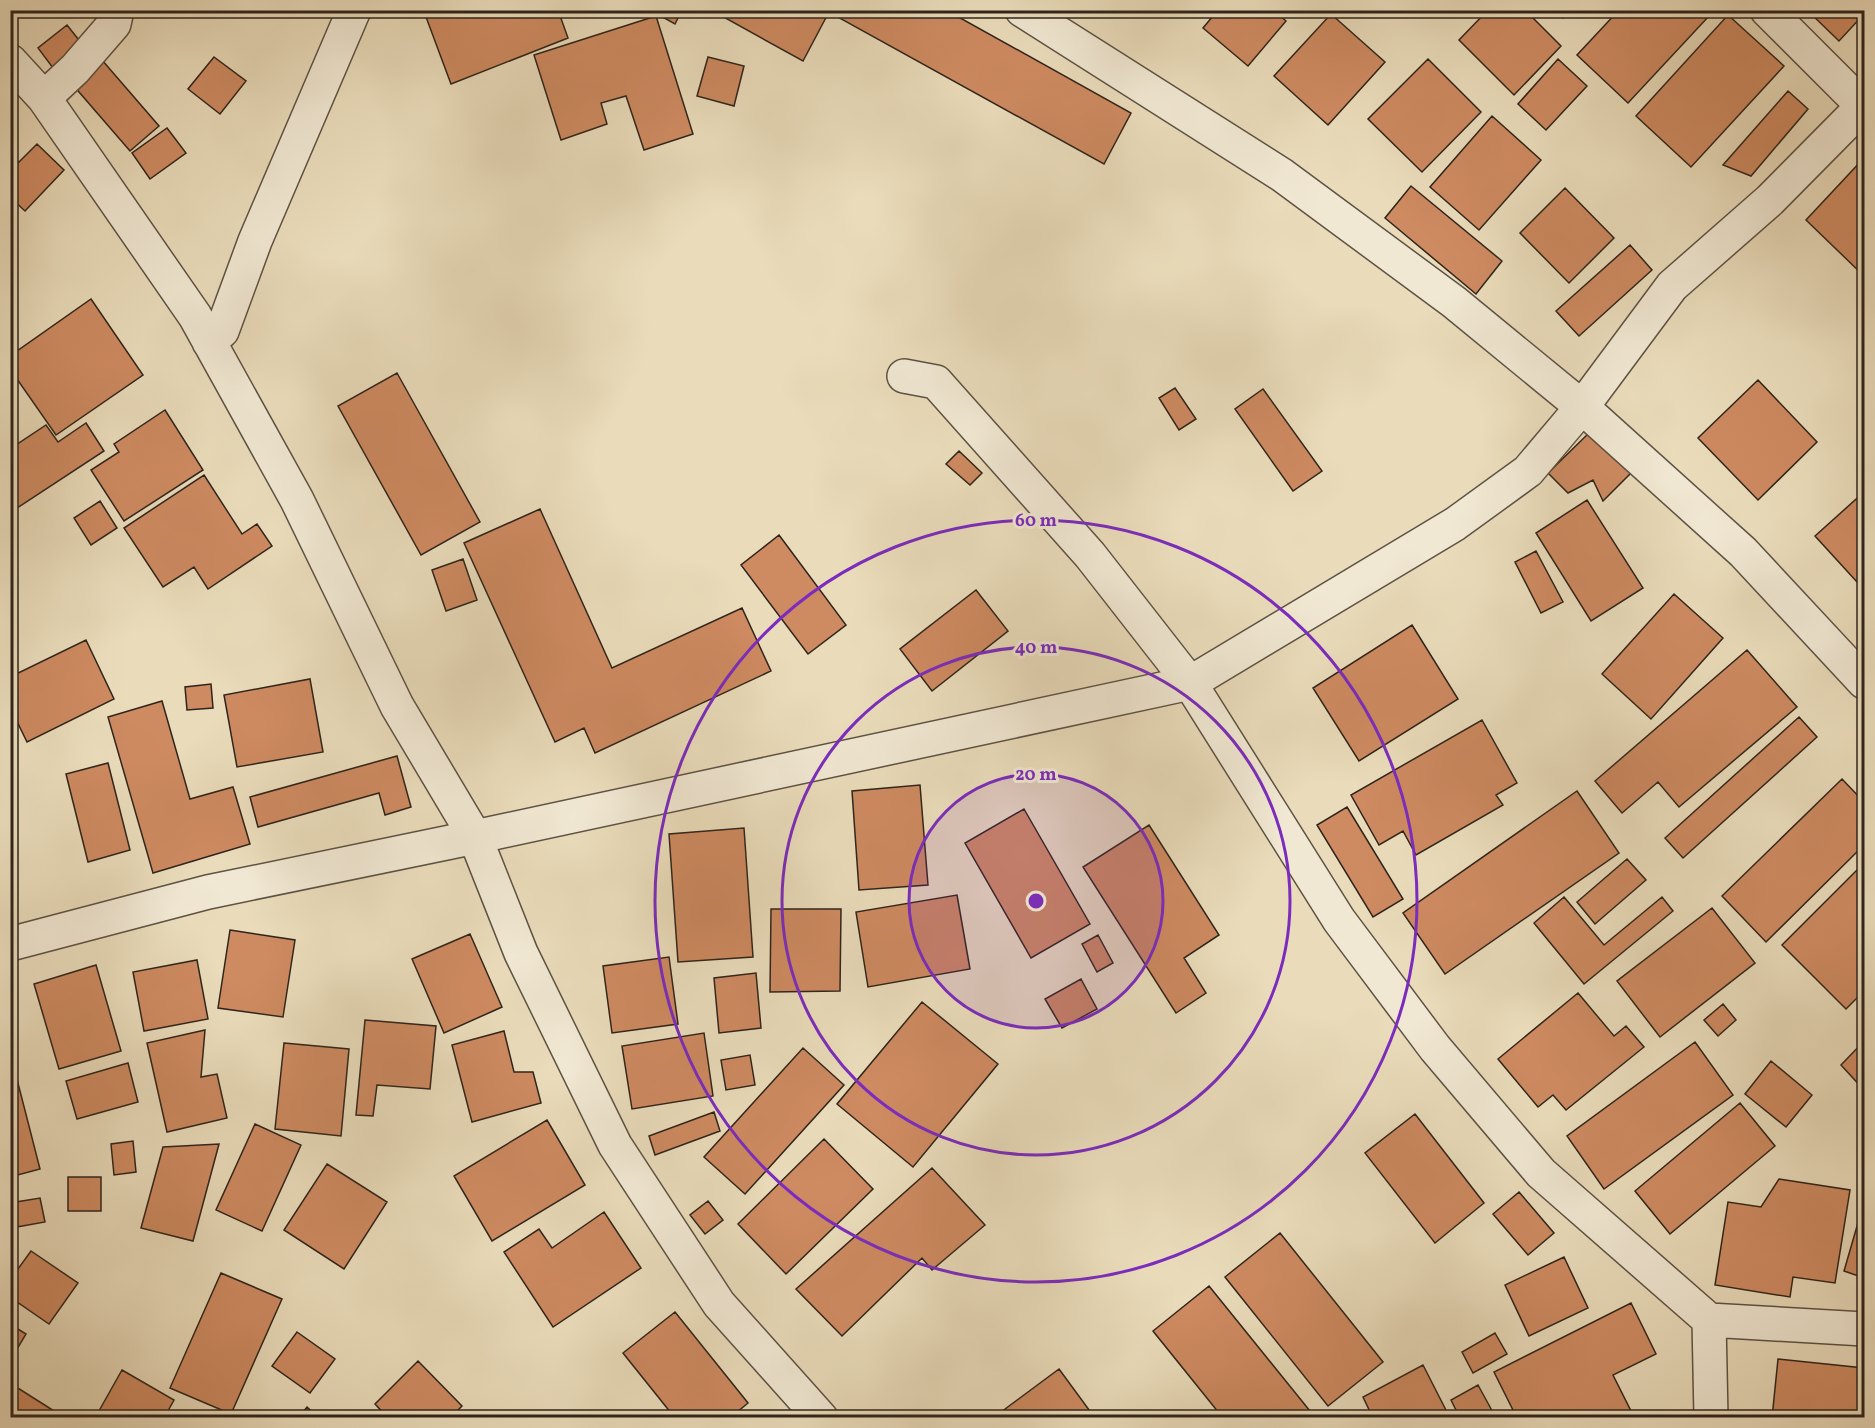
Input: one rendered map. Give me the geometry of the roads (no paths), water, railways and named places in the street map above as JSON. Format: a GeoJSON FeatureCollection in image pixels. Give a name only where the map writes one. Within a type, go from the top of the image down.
{"type":"FeatureCollection","features":[{"type":"Feature","properties":{"kind":"street"},"geometry":{"type":"LineString","coordinates":[[44,98],[75,69],[114,24],[117,10]]}},
{"type":"Feature","properties":{"kind":"street"},"geometry":{"type":"LineString","coordinates":[[209,342],[222,331],[255,241],[354,10]]}},
{"type":"Feature","properties":{"kind":"street"},"geometry":{"type":"LineString","coordinates":[[1022,10],[1282,175],[1454,302],[1582,407],[1743,552],[1864,682]]}},
{"type":"Feature","properties":{"kind":"street"},"geometry":{"type":"LineString","coordinates":[[10,944],[208,892],[1190,683],[1455,524],[1528,471],[1582,407],[1672,286],[1770,200],[1864,105],[1767,10]]}},
{"type":"Feature","properties":{"kind":"street"},"geometry":{"type":"LineString","coordinates":[[10,61],[44,98],[195,316],[297,500],[397,706],[475,837],[520,953],[615,1145],[718,1304],[821,1418]]}},
{"type":"Feature","properties":{"kind":"street"},"geometry":{"type":"LineString","coordinates":[[904,376],[936,382],[1090,555],[1190,683],[1339,920],[1435,1048],[1541,1173],[1709,1320],[1864,1329]]}},
{"type":"Feature","properties":{"kind":"street"},"geometry":{"type":"LineString","coordinates":[[1709,1320],[1711,1418]]}}]}
